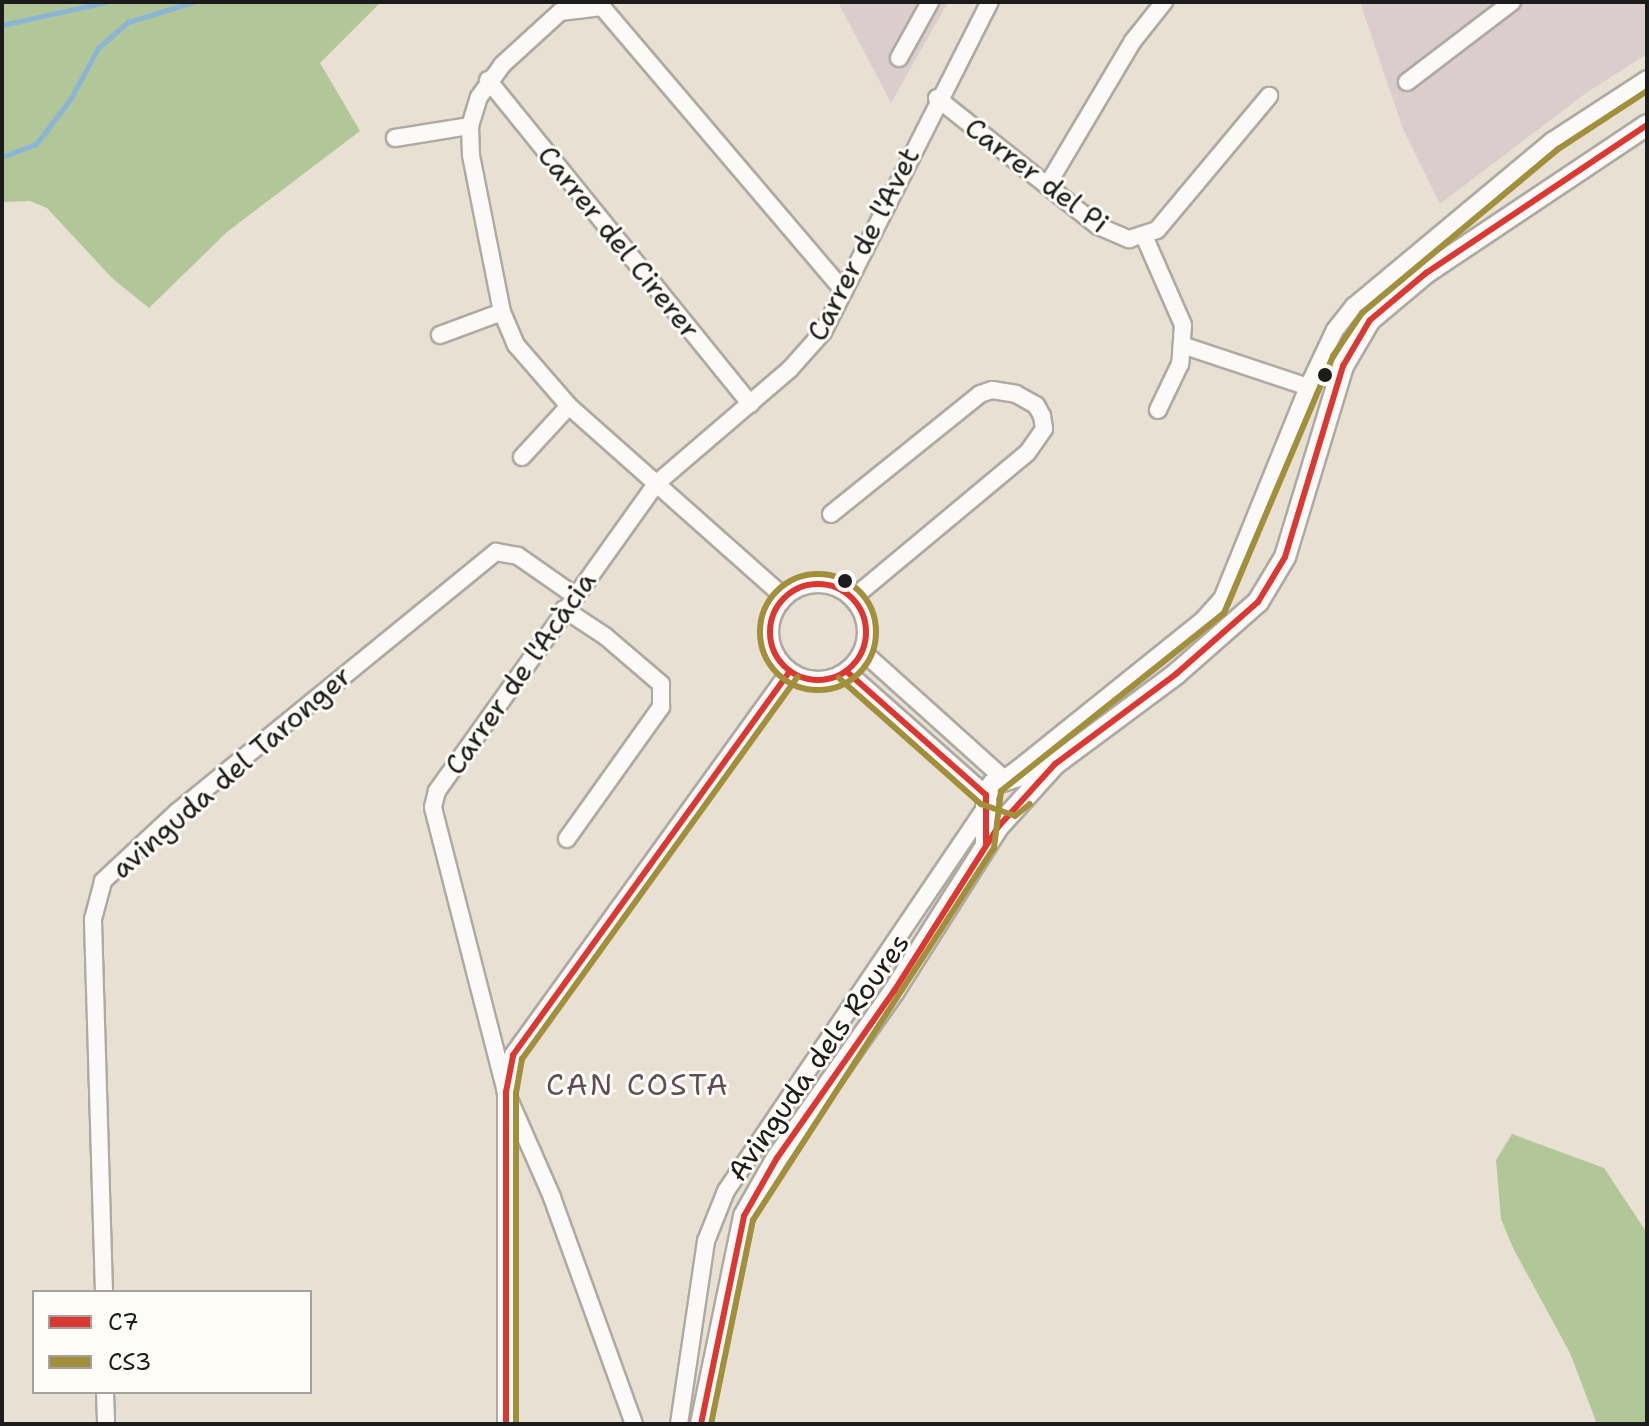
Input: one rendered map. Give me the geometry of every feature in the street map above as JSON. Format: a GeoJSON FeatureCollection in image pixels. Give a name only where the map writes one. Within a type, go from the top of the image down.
{"type":"FeatureCollection","features":[{"type":"Feature","properties":{"kind":"street"},"geometry":{"type":"LineString","coordinates":[[899,58],[930,2]]}},
{"type":"Feature","properties":{"kind":"street","name":"Carrer de l'Avet"},"geometry":{"type":"LineString","coordinates":[[657,483],[808,350],[844,291],[937,98],[990,2]]}},
{"type":"Feature","properties":{"kind":"street"},"geometry":{"type":"LineString","coordinates":[[1048,184],[1133,41],[1164,2]]}},
{"type":"Feature","properties":{"kind":"street"},"geometry":{"type":"LineString","coordinates":[[1407,82],[1512,2]]}},
{"type":"Feature","properties":{"kind":"street"},"geometry":{"type":"LineString","coordinates":[[784,597],[569,406],[527,361],[502,312],[470,126],[488,80],[556,7],[602,7],[617,20],[844,291]]}},
{"type":"Feature","properties":{"kind":"street"},"geometry":{"type":"LineString","coordinates":[[986,843],[987,799],[1004,779],[1216,607],[1308,387],[1335,330],[1354,306],[1552,141],[1647,79]]}},
{"type":"Feature","properties":{"kind":"street","name":"Carrer del Cirerer"},"geometry":{"type":"LineString","coordinates":[[488,80],[750,404]]}},
{"type":"Feature","properties":{"kind":"street","name":"Carrer del Pi"},"geometry":{"type":"LineString","coordinates":[[937,98],[1098,226],[1129,239],[1157,230],[1269,96]]}},
{"type":"Feature","properties":{"kind":"street"},"geometry":{"type":"LineString","coordinates":[[701,1424],[744,1216],[777,1158],[894,991],[986,843],[1015,806],[1055,764],[1176,674],[1258,602],[1285,557],[1333,390],[1354,341],[1390,300],[1647,125]]}},
{"type":"Feature","properties":{"kind":"street"},"geometry":{"type":"LineString","coordinates":[[395,138],[470,126]]}},
{"type":"Feature","properties":{"kind":"street"},"geometry":{"type":"LineString","coordinates":[[1144,236],[1183,325],[1180,364],[1158,410]]}},
{"type":"Feature","properties":{"kind":"street"},"geometry":{"type":"LineString","coordinates":[[440,335],[502,312]]}},
{"type":"Feature","properties":{"kind":"street"},"geometry":{"type":"LineString","coordinates":[[1182,345],[1308,387]]}},
{"type":"Feature","properties":{"kind":"street"},"geometry":{"type":"LineString","coordinates":[[831,514],[980,394],[992,390],[1016,394],[1036,405],[1042,416],[1044,429],[1027,453],[853,598]]}},
{"type":"Feature","properties":{"kind":"street"},"geometry":{"type":"LineString","coordinates":[[522,457],[569,406]]}},
{"type":"Feature","properties":{"kind":"street","name":"Carrer de l'Acàcia"},"geometry":{"type":"LineString","coordinates":[[634,1424],[552,1197],[506,1092],[433,807],[446,775],[657,483]]}},
{"type":"Feature","properties":{"kind":"street","name":"avinguda del Taronger"},"geometry":{"type":"LineString","coordinates":[[104,1290],[93,919],[103,881],[177,812],[496,552],[518,556],[569,602]]}},
{"type":"Feature","properties":{"kind":"street"},"geometry":{"type":"LineString","coordinates":[[812,584],[841,589],[853,598],[866,625],[862,651],[846,671],[817,680],[790,671],[770,637],[770,622],[784,597],[812,584]]}},
{"type":"Feature","properties":{"kind":"street"},"geometry":{"type":"LineString","coordinates":[[567,839],[661,707],[661,684],[569,602]]}},
{"type":"Feature","properties":{"kind":"street"},"geometry":{"type":"LineString","coordinates":[[862,651],[1004,779],[1015,806]]}},
{"type":"Feature","properties":{"kind":"street"},"geometry":{"type":"LineString","coordinates":[[506,1424],[506,1092],[513,1055],[790,671]]}},
{"type":"Feature","properties":{"kind":"street"},"geometry":{"type":"LineString","coordinates":[[846,671],[987,799],[1015,806]]}},
{"type":"Feature","properties":{"kind":"street"},"geometry":{"type":"LineString","coordinates":[[1004,779],[1055,764]]}},
{"type":"Feature","properties":{"kind":"street","name":"Avinguda dels Roures"},"geometry":{"type":"LineString","coordinates":[[679,1424],[706,1241],[726,1191],[917,915],[987,799]]}},
{"type":"Feature","properties":{"kind":"street"},"geometry":{"type":"LineString","coordinates":[[105,1394],[106,1424]]}},
{"type":"Feature","properties":{"kind":"shaded area"},"geometry":{"type":"Polygon","coordinates":[[[838,2],[948,2],[891,103],[838,2]]]}},
{"type":"Feature","properties":{"kind":"shaded area"},"geometry":{"type":"Polygon","coordinates":[[[1360,2],[1647,2],[1647,54],[1586,93],[1440,204],[1403,129],[1360,2]]]}},
{"type":"Feature","properties":{"kind":"green space"},"geometry":{"type":"Polygon","coordinates":[[[2,2],[381,2],[320,63],[360,131],[227,232],[149,308],[113,279],[47,208],[30,201],[2,202],[2,2]]]}},
{"type":"Feature","properties":{"kind":"green space"},"geometry":{"type":"Polygon","coordinates":[[[1512,1134],[1604,1168],[1647,1233],[1647,1424],[1597,1424],[1570,1353],[1513,1248],[1501,1219],[1496,1160],[1512,1134]]]}},
{"type":"Feature","properties":{"kind":"waterway"},"geometry":{"type":"LineString","coordinates":[[2,25],[106,2]]}},
{"type":"Feature","properties":{"kind":"waterway"},"geometry":{"type":"LineString","coordinates":[[2,157],[36,144],[71,98],[98,48],[128,22],[193,2]]}},
{"type":"Feature","properties":{"kind":"transit line","name":"CS3"},"geometry":{"type":"LineString","coordinates":[[711,1424],[753,1220],[994,848],[1001,791],[1224,613],[1333,356],[1362,313],[1558,149],[1647,91]]}},
{"type":"Feature","properties":{"kind":"transit line","name":"C7"},"geometry":{"type":"LineString","coordinates":[[701,1424],[744,1216],[777,1158],[894,991],[998,827],[1055,764],[1176,674],[1258,602],[1285,557],[1343,366],[1370,320],[1426,273],[1647,125]]}},
{"type":"Feature","properties":{"kind":"transit line","name":"CS3"},"geometry":{"type":"LineString","coordinates":[[818,574],[840,578],[859,591],[872,610],[876,632],[872,654],[859,673],[840,686],[818,690],[796,686],[777,673],[764,654],[760,632],[764,610],[777,591],[796,578],[818,574]]}},
{"type":"Feature","properties":{"kind":"transit line","name":"C7"},"geometry":{"type":"LineString","coordinates":[[818,584],[836,588],[852,598],[862,614],[866,632],[862,650],[852,666],[836,676],[818,680],[800,676],[784,666],[774,650],[770,632],[774,614],[784,598],[800,588],[818,584]]}},
{"type":"Feature","properties":{"kind":"transit line","name":"C7"},"geometry":{"type":"LineString","coordinates":[[506,1424],[506,1092],[513,1055],[790,671]]}},
{"type":"Feature","properties":{"kind":"transit line","name":"C7"},"geometry":{"type":"LineString","coordinates":[[846,671],[986,795],[986,843]]}},
{"type":"Feature","properties":{"kind":"transit line","name":"CS3"},"geometry":{"type":"LineString","coordinates":[[516,1424],[516,1093],[522,1059],[798,677]]}},
{"type":"Feature","properties":{"kind":"transit line","name":"CS3"},"geometry":{"type":"LineString","coordinates":[[839,678],[981,804],[1015,816],[1030,804]]}},
{"type":"Feature","properties":{"kind":"district","name":"CAN COSTA"},"geometry":{"type":"Point","coordinates":[638,1085]}}]}
